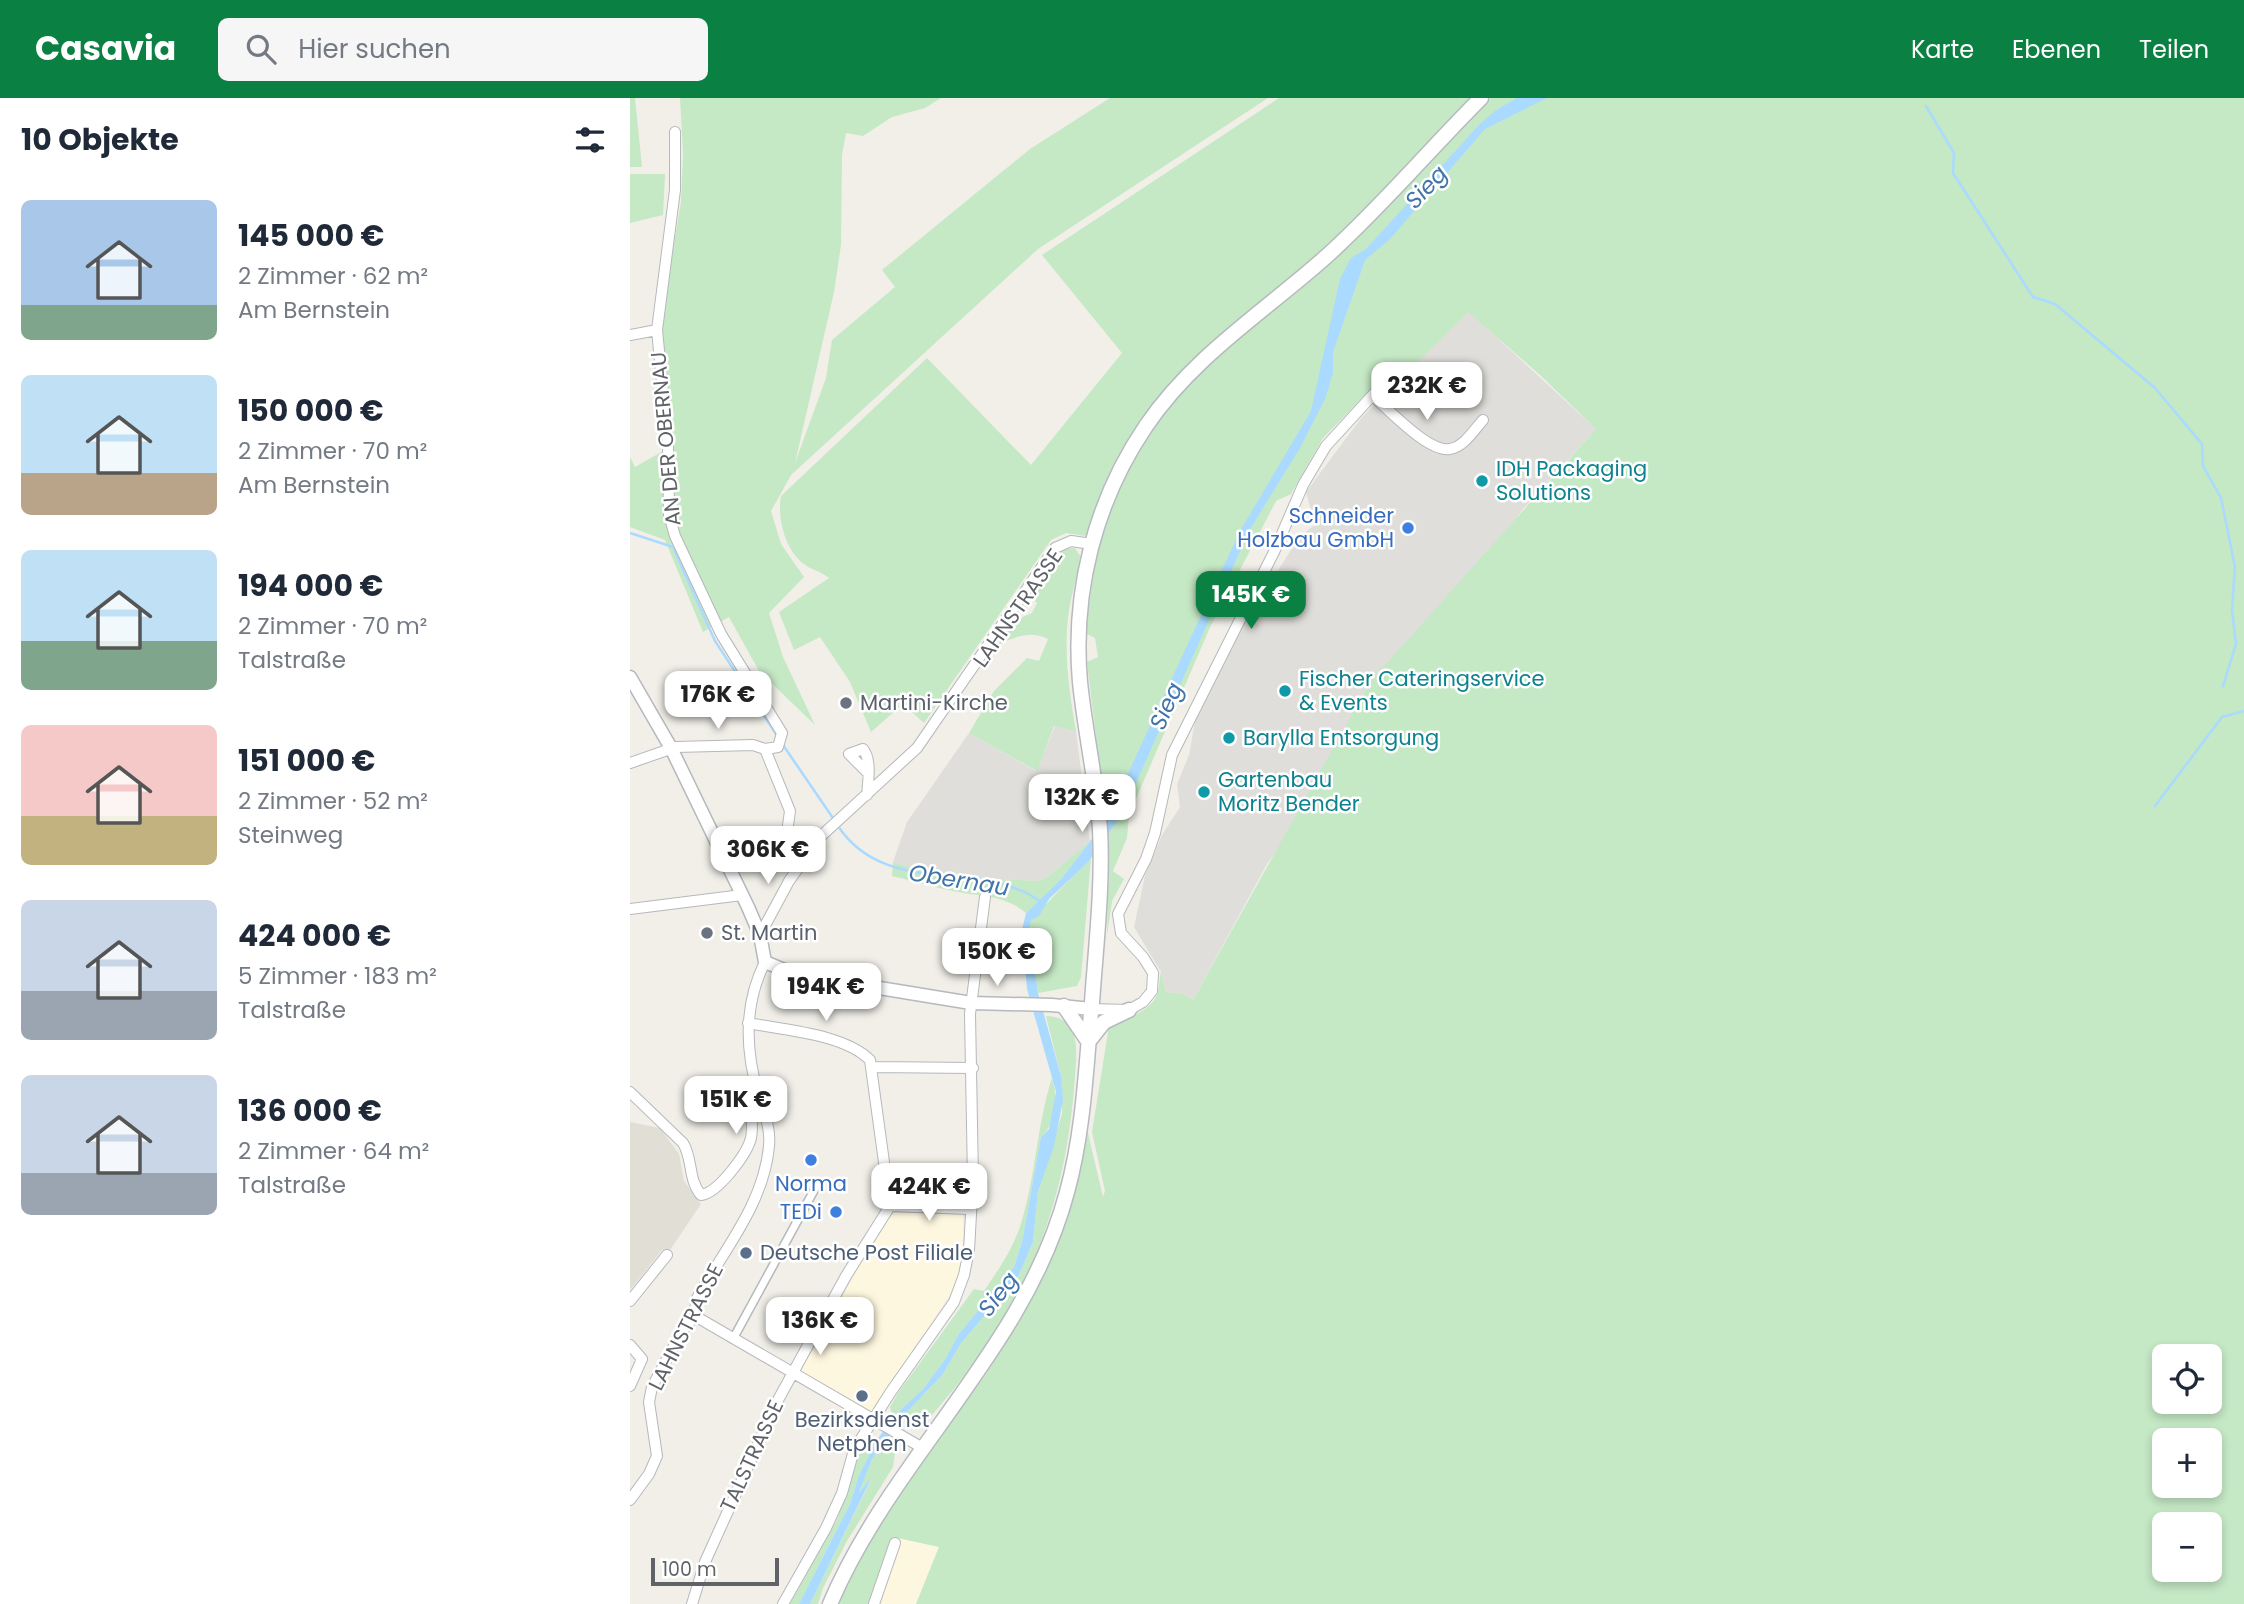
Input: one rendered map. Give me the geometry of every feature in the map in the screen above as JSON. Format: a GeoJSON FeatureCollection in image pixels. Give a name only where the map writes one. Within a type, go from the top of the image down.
{"type":"FeatureCollection","features":[{"type":"Feature","properties":{"kind":"main road"},"geometry":{"type":"LineString","coordinates":[[830,1604],[862,1537],[921,1447],[998,1346],[1045,1258],[1075,1160],[1089,1042],[1101,876],[1096,790],[1079,656],[1084,575],[1108,496],[1128,454],[1148,422],[1184,378],[1332,251],[1481,98]]}},
{"type":"Feature","properties":{"kind":"main road"},"geometry":{"type":"LineString","coordinates":[[1058,1006],[1078,1023],[1089,1042]]}},
{"type":"Feature","properties":{"kind":"main road"},"geometry":{"type":"LineString","coordinates":[[1089,1042],[1104,1022],[1129,1010]]}},
{"type":"Feature","properties":{"kind":"street","name":"AN DER OBERNAU"},"geometry":{"type":"LineString","coordinates":[[630,763],[671,748],[753,745],[765,749],[780,742],[721,634],[675,536],[669,515],[668,445],[657,330],[675,190],[675,132]]}},
{"type":"Feature","properties":{"kind":"street","name":"AN DER OBERNAU"},"geometry":{"type":"LineString","coordinates":[[630,335],[657,330]]}},
{"type":"Feature","properties":{"kind":"street"},"geometry":{"type":"LineString","coordinates":[[630,677],[671,748],[742,895],[760,935],[765,962],[794,974],[971,1003],[1129,1010],[1143,1002],[1152,991],[1153,974],[1143,957],[1121,933],[1118,914],[1146,859],[1155,833],[1172,755],[1281,539],[1303,485],[1326,446],[1381,386]]}},
{"type":"Feature","properties":{"kind":"street"},"geometry":{"type":"LineString","coordinates":[[1373,396],[1431,446],[1449,450],[1464,442],[1483,420]]}},
{"type":"Feature","properties":{"kind":"street","name":"LAHNSTRASSE"},"geometry":{"type":"LineString","coordinates":[[760,935],[789,881],[808,858],[820,836],[917,748],[1055,548],[1071,541],[1092,544]]}},
{"type":"Feature","properties":{"kind":"street"},"geometry":{"type":"LineString","coordinates":[[765,749],[790,811],[786,840],[808,858]]}},
{"type":"Feature","properties":{"kind":"street"},"geometry":{"type":"LineString","coordinates":[[867,795],[868,773]]}},
{"type":"Feature","properties":{"kind":"street"},"geometry":{"type":"LineString","coordinates":[[630,909],[742,895]]}},
{"type":"Feature","properties":{"kind":"street"},"geometry":{"type":"LineString","coordinates":[[783,1604],[826,1528],[842,1493],[854,1450],[878,1422],[890,1393],[954,1302],[969,1250],[973,1179],[971,1003],[985,897]]}},
{"type":"Feature","properties":{"kind":"street","name":"LAHNSTRASSE"},"geometry":{"type":"LineString","coordinates":[[630,1500],[649,1474],[657,1455],[649,1402],[652,1387],[682,1331],[695,1316],[696,1300],[749,1211],[764,1173],[770,1138],[750,1058],[748,1023],[753,993],[765,962]]}},
{"type":"Feature","properties":{"kind":"street"},"geometry":{"type":"LineString","coordinates":[[748,1023],[842,1042],[861,1051],[873,1067],[890,1206],[970,1209]]}},
{"type":"Feature","properties":{"kind":"street"},"geometry":{"type":"LineString","coordinates":[[873,1067],[973,1068]]}},
{"type":"Feature","properties":{"kind":"street"},"geometry":{"type":"LineString","coordinates":[[630,1092],[688,1155],[691,1177],[699,1194],[705,1195],[716,1189],[747,1148],[752,1128],[753,1102],[758,1095]]}},
{"type":"Feature","properties":{"kind":"street"},"geometry":{"type":"LineString","coordinates":[[733,1339],[818,1183]]}},
{"type":"Feature","properties":{"kind":"street","name":"TALSTRASSE"},"geometry":{"type":"LineString","coordinates":[[692,1604],[705,1562],[730,1503],[792,1373],[848,1272],[890,1206]]}},
{"type":"Feature","properties":{"kind":"street"},"geometry":{"type":"LineString","coordinates":[[630,1301],[667,1255]]}},
{"type":"Feature","properties":{"kind":"street"},"geometry":{"type":"LineString","coordinates":[[695,1316],[921,1447]]}},
{"type":"Feature","properties":{"kind":"street"},"geometry":{"type":"LineString","coordinates":[[630,1345],[642,1359],[630,1386]]}},
{"type":"Feature","properties":{"kind":"street"},"geometry":{"type":"LineString","coordinates":[[874,1604],[895,1543]]}},
{"type":"Feature","properties":{"kind":"shaded area"},"geometry":{"type":"Polygon","coordinates":[[[1468,311],[1596,429],[1523,509],[1267,864],[1193,1000],[1184,994],[1166,992],[1161,972],[1134,927],[1145,876],[1162,835],[1180,807],[1177,784],[1189,755],[1196,716],[1242,627],[1300,536],[1315,525],[1306,492],[1362,417],[1468,311]]]}},
{"type":"Feature","properties":{"kind":"shaded area"},"geometry":{"type":"Polygon","coordinates":[[[1055,726],[1076,731],[1090,841],[1049,876],[1038,881],[942,876],[893,862],[907,822],[969,733],[1036,771],[1055,726]]]}},
{"type":"Feature","properties":{"kind":"shaded area"},"geometry":{"type":"Polygon","coordinates":[[[630,1122],[660,1128],[679,1154],[684,1181],[701,1204],[668,1253],[662,1250],[630,1290],[630,1122]]]}},
{"type":"Feature","properties":{"kind":"shaded area"},"geometry":{"type":"Polygon","coordinates":[[[891,1209],[963,1214],[963,1259],[956,1285],[865,1425],[796,1379],[891,1209]]]}},
{"type":"Feature","properties":{"kind":"shaded area"},"geometry":{"type":"Polygon","coordinates":[[[893,1537],[939,1546],[916,1604],[869,1604],[893,1537]]]}},
{"type":"Feature","properties":{"kind":"green space"},"geometry":{"type":"Polygon","coordinates":[[[630,98],[635,98],[642,167],[630,167],[630,98]]]}},
{"type":"Feature","properties":{"kind":"green space"},"geometry":{"type":"Polygon","coordinates":[[[680,98],[941,98],[925,108],[892,117],[863,136],[846,133],[842,155],[841,245],[834,292],[795,463],[826,378],[832,340],[895,287],[882,270],[1030,149],[1110,98],[1268,98],[1038,249],[791,475],[771,511],[781,544],[804,577],[769,613],[783,657],[815,725],[759,671],[729,617],[703,632],[665,540],[630,527],[630,457],[635,467],[665,450],[659,333],[681,202],[683,154],[680,98]]]}},
{"type":"Feature","properties":{"kind":"green space"},"geometry":{"type":"Polygon","coordinates":[[[1279,98],[1474,98],[1453,116],[1461,125],[1491,98],[2244,98],[2244,1604],[916,1604],[939,1547],[893,1537],[869,1604],[837,1604],[890,1505],[985,1376],[1020,1321],[1065,1224],[1087,1129],[1103,1197],[1105,1191],[1092,1132],[1109,1026],[1136,1014],[1153,1001],[1159,989],[1161,972],[1166,992],[1184,994],[1193,1000],[1370,682],[1596,429],[1468,312],[1391,388],[1379,381],[1323,438],[1291,494],[1276,501],[1211,625],[1129,815],[1127,838],[1113,871],[1124,879],[1112,901],[1101,978],[1107,935],[1109,845],[1087,662],[1098,657],[1095,638],[1085,633],[1099,538],[1066,533],[1051,540],[924,723],[903,704],[871,732],[850,682],[820,637],[794,650],[779,612],[829,578],[807,566],[792,551],[784,533],[780,505],[781,496],[927,358],[1031,465],[1122,353],[1042,255],[1279,98]]]}},
{"type":"Feature","properties":{"kind":"green space"},"geometry":{"type":"Polygon","coordinates":[[[630,174],[665,174],[663,215],[630,223],[630,174]]]}},
{"type":"Feature","properties":{"kind":"green space"},"geometry":{"type":"Polygon","coordinates":[[[1075,548],[1080,556],[1069,610],[1067,655],[1076,731],[1054,726],[1037,771],[969,733],[994,691],[1027,658],[1039,661],[1048,639],[1041,636],[1023,636],[998,645],[1014,621],[1032,613],[1037,603],[1031,597],[1063,549],[1075,548]]]}},
{"type":"Feature","properties":{"kind":"green space"},"geometry":{"type":"Polygon","coordinates":[[[1090,841],[1063,877],[1026,913],[1002,900],[892,876],[893,862],[942,876],[1038,881],[1049,876],[1090,841]]]}},
{"type":"Feature","properties":{"kind":"green space"},"geometry":{"type":"Polygon","coordinates":[[[1091,857],[1081,977],[1077,986],[1038,993],[1029,931],[1031,920],[1091,857]]]}},
{"type":"Feature","properties":{"kind":"green space"},"geometry":{"type":"Polygon","coordinates":[[[1046,1016],[1066,1022],[1076,1046],[1070,1128],[1061,1176],[1048,1221],[1032,1264],[987,1345],[924,1424],[904,1420],[906,1413],[943,1374],[961,1343],[1018,1277],[1033,1242],[1038,1191],[1062,1114],[1061,1076],[1046,1016]]]}},
{"type":"Feature","properties":{"kind":"green space"},"geometry":{"type":"Polygon","coordinates":[[[1052,1078],[1055,1109],[1050,1125],[1041,1137],[1022,1242],[1014,1267],[958,1335],[946,1358],[923,1389],[893,1417],[890,1407],[898,1393],[974,1289],[984,1291],[1015,1239],[1027,1203],[1052,1078]]]}},
{"type":"Feature","properties":{"kind":"green space"},"geometry":{"type":"Polygon","coordinates":[[[870,1437],[878,1438],[859,1475],[850,1504],[799,1604],[790,1604],[837,1520],[858,1456],[870,1437]]]}},
{"type":"Feature","properties":{"kind":"green space"},"geometry":{"type":"Polygon","coordinates":[[[885,1442],[895,1453],[893,1467],[847,1541],[823,1588],[818,1604],[810,1604],[872,1478],[858,1492],[872,1459],[885,1442]]]}},
{"type":"Feature","properties":{"kind":"water","name":"Sieg"},"geometry":{"type":"Polygon","coordinates":[[[1517,98],[1547,98],[1485,129],[1390,239],[1365,260],[1333,352],[1333,373],[1325,399],[1300,448],[1249,531],[1121,816],[1089,861],[1049,899],[1039,916],[1031,920],[1029,931],[1038,993],[1061,1076],[1063,1100],[1054,1146],[1038,1191],[1033,1242],[1018,1277],[961,1343],[943,1374],[906,1413],[872,1459],[859,1492],[872,1477],[810,1604],[799,1604],[850,1504],[859,1475],[877,1440],[893,1417],[923,1389],[946,1358],[958,1335],[1014,1267],[1022,1242],[1041,1137],[1049,1129],[1056,1092],[1027,989],[1022,930],[1026,913],[1062,878],[1107,819],[1240,531],[1311,411],[1340,279],[1351,258],[1366,249],[1479,125],[1496,110],[1517,98]]]}},
{"type":"Feature","properties":{"kind":"waterway"},"geometry":{"type":"LineString","coordinates":[[1926,106],[1954,153],[1953,173],[2033,297],[2055,304],[2155,388],[2202,444],[2203,466],[2221,498],[2235,567],[2232,610],[2236,644],[2223,686]]}},
{"type":"Feature","properties":{"kind":"waterway","name":"Obernau"},"geometry":{"type":"LineString","coordinates":[[630,533],[673,547],[715,641],[778,737]]}},
{"type":"Feature","properties":{"kind":"waterway"},"geometry":{"type":"LineString","coordinates":[[2155,806],[2222,717],[2244,711]]}},
{"type":"Feature","properties":{"kind":"waterway","name":"Obernau"},"geometry":{"type":"LineString","coordinates":[[783,745],[835,821]]}},
{"type":"Feature","properties":{"kind":"waterway","name":"Obernau"},"geometry":{"type":"LineString","coordinates":[[838,826],[858,848],[882,862],[908,871],[992,882],[1018,889],[1041,902]]}},
{"type":"Feature","properties":{"kind":"place","name":"IDH Packaging Solutions"},"geometry":{"type":"Point","coordinates":[1482,481]}},
{"type":"Feature","properties":{"kind":"place","name":"Schneider Holzbau GmbH"},"geometry":{"type":"Point","coordinates":[1408,528]}},
{"type":"Feature","properties":{"kind":"place","name":"Fischer Cateringservice & Events"},"geometry":{"type":"Point","coordinates":[1285,691]}},
{"type":"Feature","properties":{"kind":"place","name":"Martini-Kirche"},"geometry":{"type":"Point","coordinates":[846,703]}},
{"type":"Feature","properties":{"kind":"place","name":"Barylla Entsorgung"},"geometry":{"type":"Point","coordinates":[1229,738]}},
{"type":"Feature","properties":{"kind":"place","name":"Gartenbau Moritz Bender"},"geometry":{"type":"Point","coordinates":[1204,792]}},
{"type":"Feature","properties":{"kind":"place","name":"St. Martin"},"geometry":{"type":"Point","coordinates":[707,933]}},
{"type":"Feature","properties":{"kind":"place","name":"Norma"},"geometry":{"type":"Point","coordinates":[811,1160]}},
{"type":"Feature","properties":{"kind":"place","name":"TEDi"},"geometry":{"type":"Point","coordinates":[836,1212]}},
{"type":"Feature","properties":{"kind":"place","name":"Deutsche Post Filiale"},"geometry":{"type":"Point","coordinates":[746,1253]}},
{"type":"Feature","properties":{"kind":"place","name":"Bezirksdienst Netphen"},"geometry":{"type":"Point","coordinates":[862,1396]}}]}
